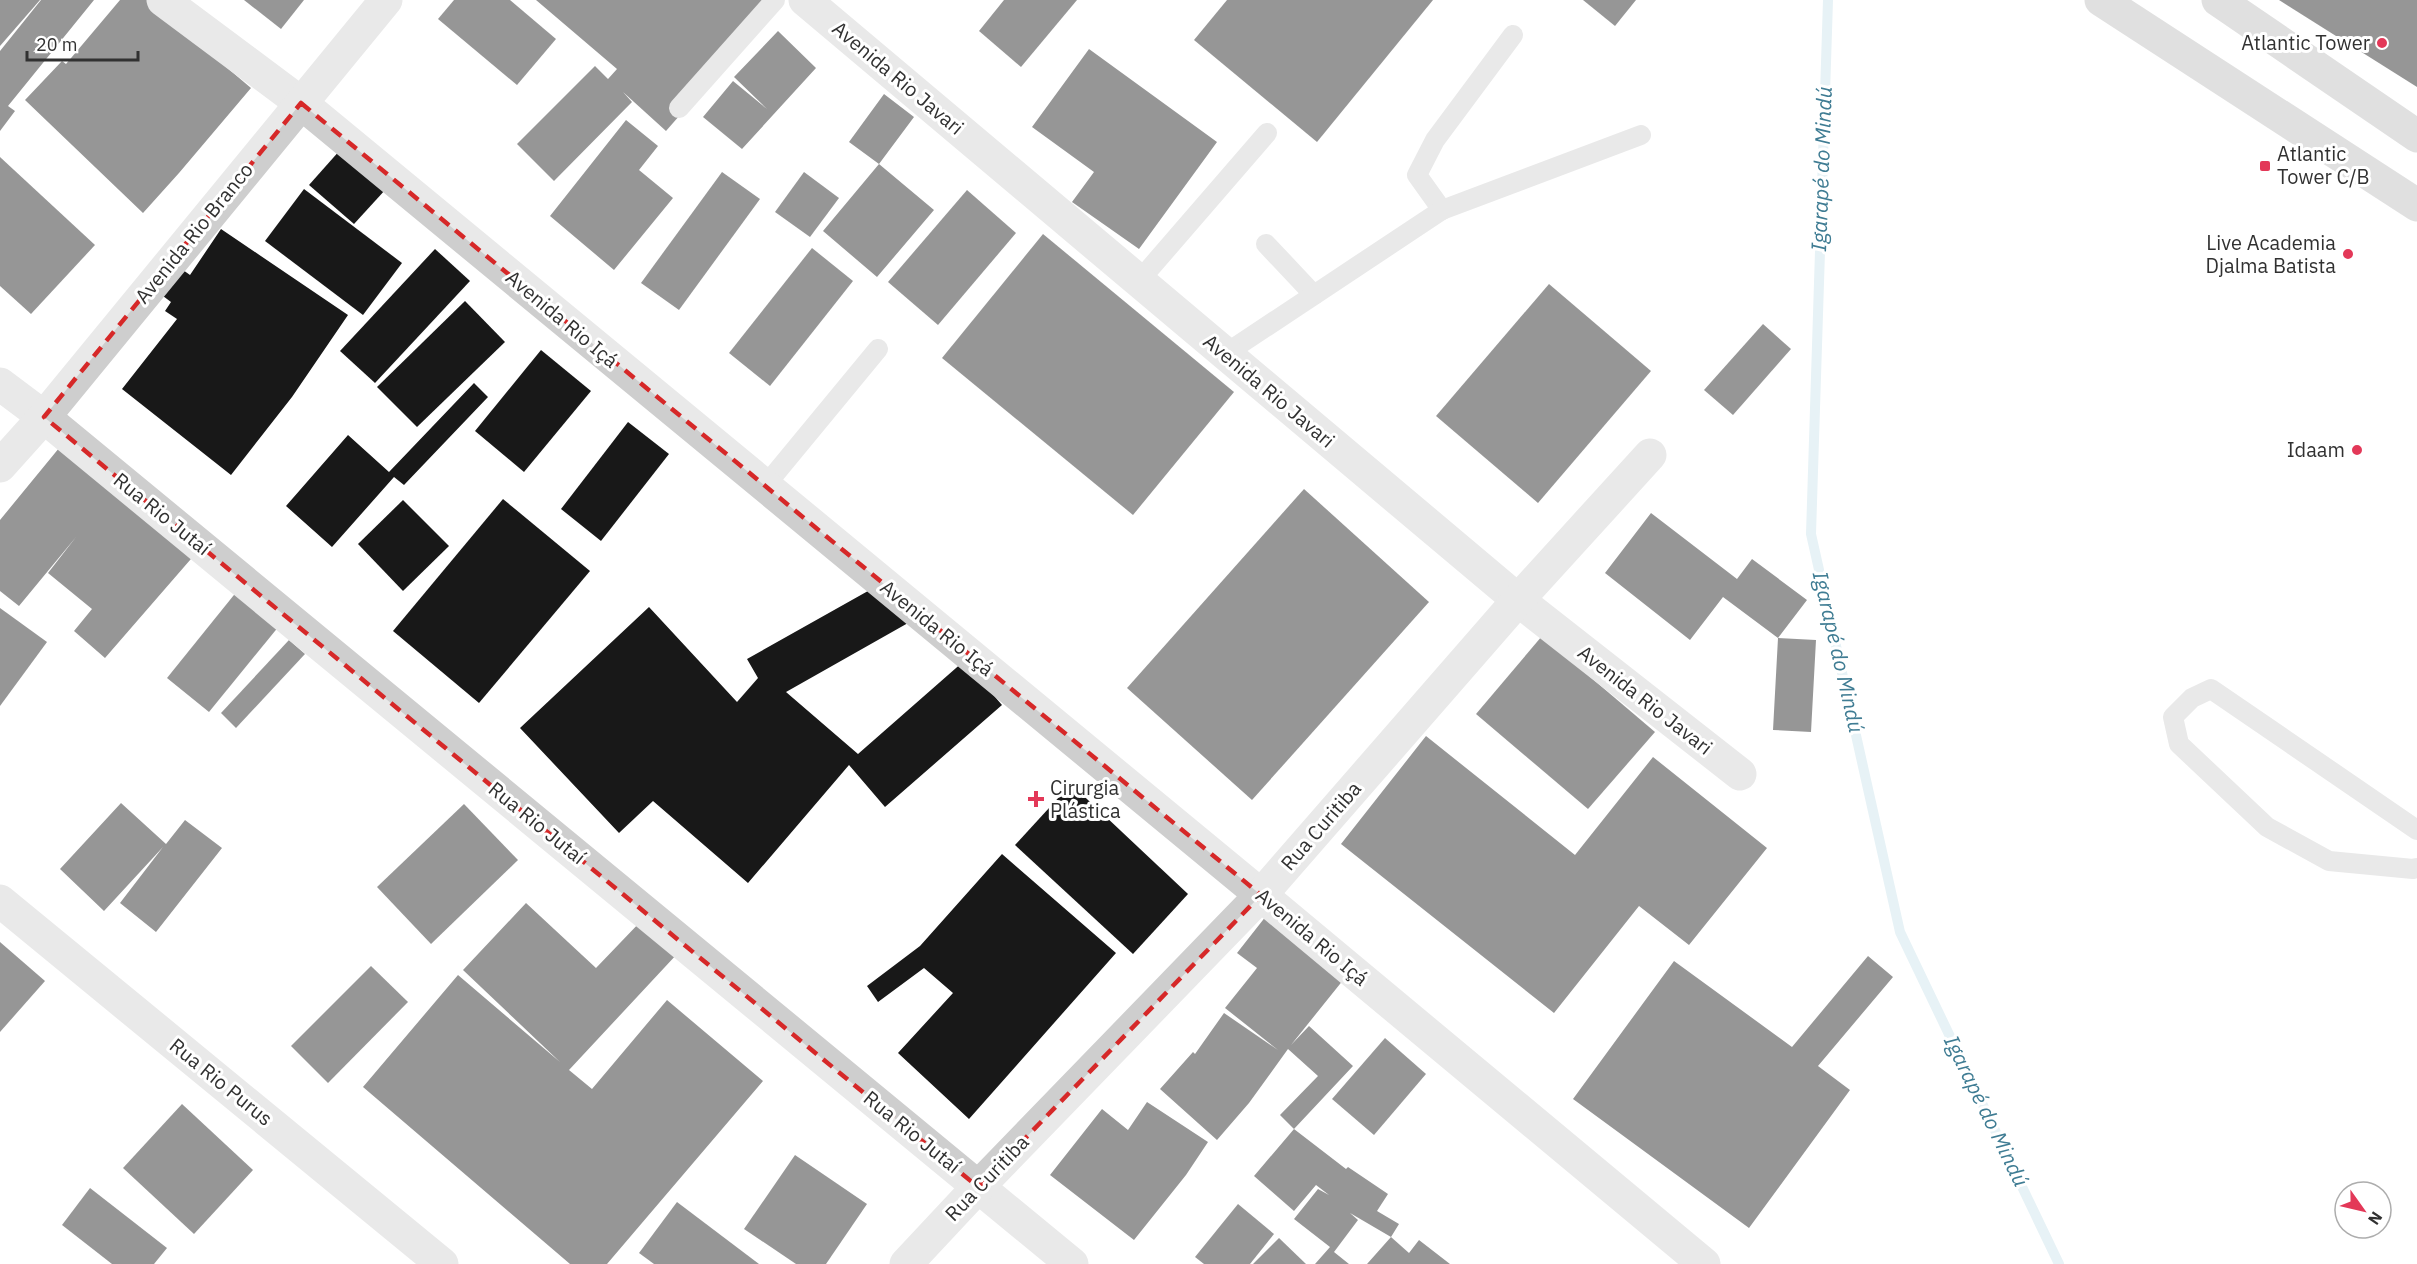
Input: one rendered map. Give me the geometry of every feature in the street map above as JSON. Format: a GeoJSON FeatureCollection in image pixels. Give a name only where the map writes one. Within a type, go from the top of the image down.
{"type":"FeatureCollection","features":[{"type":"Feature","properties":{"kind":"main road"},"geometry":{"type":"LineString","coordinates":[[2101,0],[2417,205]]}},
{"type":"Feature","properties":{"kind":"main road"},"geometry":{"type":"LineString","coordinates":[[2218,0],[2417,136]]}},
{"type":"Feature","properties":{"kind":"street","name":"Avenida Rio Içá"},"geometry":{"type":"LineString","coordinates":[[163,0],[301,103],[1261,895],[1704,1264]]}},
{"type":"Feature","properties":{"kind":"street","name":"Avenida Rio Branco"},"geometry":{"type":"LineString","coordinates":[[0,466],[44,417],[386,0]]}},
{"type":"Feature","properties":{"kind":"street","name":"Avenida Rio Javari"},"geometry":{"type":"LineString","coordinates":[[806,0],[1518,600],[1740,774]]}},
{"type":"Feature","properties":{"kind":"street","name":"Rua Rio Jutaí"},"geometry":{"type":"LineString","coordinates":[[0,384],[44,417],[1072,1264]]}},
{"type":"Feature","properties":{"kind":"street","name":"Rua Curitiba"},"geometry":{"type":"LineString","coordinates":[[906,1264],[1261,895],[1518,600],[1650,455]]}},
{"type":"Feature","properties":{"kind":"street","name":"Rua Rio Purus"},"geometry":{"type":"LineString","coordinates":[[0,901],[442,1264]]}},
{"type":"Feature","properties":{"kind":"lane"},"geometry":{"type":"LineString","coordinates":[[679,108],[775,0]]}},
{"type":"Feature","properties":{"kind":"lane"},"geometry":{"type":"LineString","coordinates":[[1442,210],[1417,175],[1435,140],[1513,35]]}},
{"type":"Feature","properties":{"kind":"lane"},"geometry":{"type":"LineString","coordinates":[[1139,281],[1267,134]]}},
{"type":"Feature","properties":{"kind":"lane"},"geometry":{"type":"LineString","coordinates":[[1225,354],[1442,210],[1641,135]]}},
{"type":"Feature","properties":{"kind":"lane"},"geometry":{"type":"LineString","coordinates":[[1266,244],[1314,295]]}},
{"type":"Feature","properties":{"kind":"lane"},"geometry":{"type":"LineString","coordinates":[[765,486],[878,349]]}},
{"type":"Feature","properties":{"kind":"lane"},"geometry":{"type":"LineString","coordinates":[[2417,830],[2211,689],[2192,698],[2173,717],[2179,744],[2267,827],[2329,861],[2417,868]]}},
{"type":"Feature","properties":{"kind":"highlighted area"},"geometry":{"type":"Polygon","coordinates":[[[301,103],[1261,895],[978,1187],[44,417],[301,103]]]}},
{"type":"Feature","properties":{"kind":"building"},"geometry":{"type":"Polygon","coordinates":[[[0,0],[40,0],[0,46],[0,0]]]}},
{"type":"Feature","properties":{"kind":"building"},"geometry":{"type":"Polygon","coordinates":[[[41,0],[94,0],[8,106],[15,111],[0,131],[0,51],[41,0]]]}},
{"type":"Feature","properties":{"kind":"building"},"geometry":{"type":"Polygon","coordinates":[[[120,0],[147,0],[251,88],[143,213],[25,100],[62,61],[66,64],[120,0]]]}},
{"type":"Feature","properties":{"kind":"building"},"geometry":{"type":"Polygon","coordinates":[[[244,0],[304,0],[281,29],[244,0]]]}},
{"type":"Feature","properties":{"kind":"building"},"geometry":{"type":"Polygon","coordinates":[[[454,0],[510,0],[556,39],[517,85],[438,19],[454,0]]]}},
{"type":"Feature","properties":{"kind":"building"},"geometry":{"type":"Polygon","coordinates":[[[536,0],[776,0],[779,2],[666,131],[623,92],[632,102],[554,181],[517,144],[595,66],[608,79],[617,69],[536,0]]]}},
{"type":"Feature","properties":{"kind":"building"},"geometry":{"type":"Polygon","coordinates":[[[1004,0],[1077,0],[1021,67],[979,31],[1004,0]]]}},
{"type":"Feature","properties":{"kind":"building"},"geometry":{"type":"Polygon","coordinates":[[[1227,0],[1433,0],[1317,142],[1194,40],[1227,0]]]}},
{"type":"Feature","properties":{"kind":"building"},"geometry":{"type":"Polygon","coordinates":[[[1583,0],[1636,0],[1615,26],[1583,0]]]}},
{"type":"Feature","properties":{"kind":"building","name":"Atlantic Tower"},"geometry":{"type":"Polygon","coordinates":[[[2279,0],[2417,0],[2417,87],[2279,0]]]}},
{"type":"Feature","properties":{"kind":"building"},"geometry":{"type":"Polygon","coordinates":[[[778,31],[816,68],[742,149],[703,117],[733,81],[767,109],[734,77],[778,31]]]}},
{"type":"Feature","properties":{"kind":"building"},"geometry":{"type":"Polygon","coordinates":[[[1089,49],[1217,142],[1139,249],[1072,202],[1094,172],[1032,127],[1089,49]]]}},
{"type":"Feature","properties":{"kind":"building"},"geometry":{"type":"Polygon","coordinates":[[[884,94],[914,117],[879,164],[849,142],[884,94]]]}},
{"type":"Feature","properties":{"kind":"building"},"geometry":{"type":"Polygon","coordinates":[[[626,120],[658,146],[639,170],[673,198],[614,270],[550,216],[626,120]]]}},
{"type":"Feature","properties":{"kind":"building"},"geometry":{"type":"Polygon","coordinates":[[[341,149],[386,189],[354,224],[309,185],[341,149]]]}},
{"type":"Feature","properties":{"kind":"building"},"geometry":{"type":"Polygon","coordinates":[[[0,157],[95,245],[31,314],[0,286],[0,157]]]}},
{"type":"Feature","properties":{"kind":"building"},"geometry":{"type":"Polygon","coordinates":[[[879,164],[934,210],[877,277],[823,231],[879,164]]]}},
{"type":"Feature","properties":{"kind":"building"},"geometry":{"type":"Polygon","coordinates":[[[722,172],[760,199],[679,310],[641,283],[722,172]]]}},
{"type":"Feature","properties":{"kind":"building"},"geometry":{"type":"Polygon","coordinates":[[[804,172],[839,198],[810,237],[775,212],[804,172]]]}},
{"type":"Feature","properties":{"kind":"building"},"geometry":{"type":"Polygon","coordinates":[[[304,189],[402,263],[363,315],[265,241],[304,189]]]}},
{"type":"Feature","properties":{"kind":"building"},"geometry":{"type":"Polygon","coordinates":[[[967,190],[1016,233],[938,325],[888,282],[967,190]]]}},
{"type":"Feature","properties":{"kind":"building"},"geometry":{"type":"Polygon","coordinates":[[[221,229],[348,315],[292,397],[231,475],[122,389],[177,319],[165,311],[171,302],[163,296],[183,270],[190,275],[221,229]]]}},
{"type":"Feature","properties":{"kind":"building"},"geometry":{"type":"Polygon","coordinates":[[[1043,234],[1234,392],[1133,515],[942,358],[1043,234]]]}},
{"type":"Feature","properties":{"kind":"building"},"geometry":{"type":"Polygon","coordinates":[[[812,248],[853,281],[770,386],[729,353],[812,248]]]}},
{"type":"Feature","properties":{"kind":"building"},"geometry":{"type":"Polygon","coordinates":[[[435,249],[470,281],[375,383],[340,351],[435,249]]]}},
{"type":"Feature","properties":{"kind":"building"},"geometry":{"type":"Polygon","coordinates":[[[1549,284],[1651,371],[1538,503],[1436,416],[1549,284]]]}},
{"type":"Feature","properties":{"kind":"building"},"geometry":{"type":"Polygon","coordinates":[[[465,301],[505,342],[417,427],[377,387],[465,301]]]}},
{"type":"Feature","properties":{"kind":"building"},"geometry":{"type":"Polygon","coordinates":[[[1763,324],[1791,349],[1733,415],[1704,390],[1763,324]]]}},
{"type":"Feature","properties":{"kind":"building"},"geometry":{"type":"Polygon","coordinates":[[[541,350],[591,391],[524,472],[475,431],[541,350]]]}},
{"type":"Feature","properties":{"kind":"building"},"geometry":{"type":"Polygon","coordinates":[[[474,383],[488,397],[404,485],[394,477],[332,547],[286,506],[348,435],[389,472],[474,383]]]}},
{"type":"Feature","properties":{"kind":"building"},"geometry":{"type":"Polygon","coordinates":[[[628,422],[669,454],[601,541],[561,509],[628,422]]]}},
{"type":"Feature","properties":{"kind":"building"},"geometry":{"type":"Polygon","coordinates":[[[64,442],[197,552],[105,658],[74,631],[92,609],[48,573],[76,537],[19,606],[0,591],[0,520],[64,442]]]}},
{"type":"Feature","properties":{"kind":"building"},"geometry":{"type":"Polygon","coordinates":[[[1304,489],[1429,602],[1252,800],[1127,688],[1304,489]]]}},
{"type":"Feature","properties":{"kind":"building"},"geometry":{"type":"Polygon","coordinates":[[[503,499],[590,571],[479,703],[393,631],[503,499]]]}},
{"type":"Feature","properties":{"kind":"building"},"geometry":{"type":"Polygon","coordinates":[[[403,500],[449,546],[403,591],[358,544],[403,500]]]}},
{"type":"Feature","properties":{"kind":"building"},"geometry":{"type":"Polygon","coordinates":[[[1651,513],[1737,579],[1752,559],[1807,600],[1778,638],[1723,597],[1690,640],[1605,573],[1651,513]]]}},
{"type":"Feature","properties":{"kind":"building"},"geometry":{"type":"Polygon","coordinates":[[[884,582],[908,623],[786,692],[858,754],[964,661],[1002,705],[885,807],[849,765],[748,883],[653,801],[619,833],[520,728],[649,607],[737,702],[758,678],[747,659],[884,582]]]}},
{"type":"Feature","properties":{"kind":"building"},"geometry":{"type":"Polygon","coordinates":[[[242,585],[284,620],[209,712],[167,678],[242,585]]]}},
{"type":"Feature","properties":{"kind":"building"},"geometry":{"type":"Polygon","coordinates":[[[0,608],[47,642],[0,706],[0,608]]]}},
{"type":"Feature","properties":{"kind":"building"},"geometry":{"type":"Polygon","coordinates":[[[1542,636],[1655,732],[1588,809],[1476,714],[1542,636]]]}},
{"type":"Feature","properties":{"kind":"building"},"geometry":{"type":"Polygon","coordinates":[[[1778,638],[1816,640],[1811,732],[1773,730],[1778,638]]]}},
{"type":"Feature","properties":{"kind":"building"},"geometry":{"type":"Polygon","coordinates":[[[289,640],[305,654],[236,728],[221,713],[289,640]]]}},
{"type":"Feature","properties":{"kind":"building"},"geometry":{"type":"Polygon","coordinates":[[[1426,736],[1575,855],[1653,757],[1767,848],[1689,945],[1639,906],[1554,1013],[1341,844],[1426,736]]]}},
{"type":"Feature","properties":{"kind":"building"},"geometry":{"type":"Polygon","coordinates":[[[1071,784],[1188,894],[1133,954],[1015,845],[1071,784]]]}},
{"type":"Feature","properties":{"kind":"building"},"geometry":{"type":"Polygon","coordinates":[[[121,803],[166,844],[185,820],[222,848],[156,932],[120,903],[163,847],[104,911],[60,869],[121,803]]]}},
{"type":"Feature","properties":{"kind":"building"},"geometry":{"type":"Polygon","coordinates":[[[464,804],[518,860],[431,944],[377,887],[464,804]]]}},
{"type":"Feature","properties":{"kind":"building"},"geometry":{"type":"Polygon","coordinates":[[[1002,854],[1116,953],[969,1119],[898,1053],[953,993],[924,968],[878,1002],[867,986],[920,946],[1002,854]]]}},
{"type":"Feature","properties":{"kind":"building"},"geometry":{"type":"Polygon","coordinates":[[[526,903],[596,968],[643,919],[678,953],[569,1070],[592,1089],[667,1000],[763,1081],[607,1264],[570,1264],[363,1087],[458,975],[560,1062],[463,970],[526,903]]]}},
{"type":"Feature","properties":{"kind":"building"},"geometry":{"type":"Polygon","coordinates":[[[1270,911],[1348,974],[1291,1045],[1309,1026],[1353,1066],[1294,1129],[1280,1115],[1318,1076],[1288,1049],[1249,1103],[1217,1140],[1160,1089],[1193,1052],[1195,1054],[1224,1013],[1278,1050],[1225,1008],[1257,968],[1237,953],[1270,911]]]}},
{"type":"Feature","properties":{"kind":"building"},"geometry":{"type":"Polygon","coordinates":[[[0,942],[45,981],[0,1032],[0,942]]]}},
{"type":"Feature","properties":{"kind":"building"},"geometry":{"type":"Polygon","coordinates":[[[1868,956],[1893,977],[1818,1066],[1850,1090],[1749,1228],[1573,1099],[1674,961],[1792,1047],[1868,956]]]}},
{"type":"Feature","properties":{"kind":"building"},"geometry":{"type":"Polygon","coordinates":[[[371,966],[408,1002],[328,1083],[291,1046],[371,966]]]}},
{"type":"Feature","properties":{"kind":"building"},"geometry":{"type":"Polygon","coordinates":[[[1385,1038],[1426,1074],[1374,1135],[1332,1099],[1385,1038]]]}},
{"type":"Feature","properties":{"kind":"building"},"geometry":{"type":"Polygon","coordinates":[[[1147,1102],[1208,1142],[1186,1175],[1134,1240],[1050,1175],[1102,1109],[1128,1130],[1147,1102]]]}},
{"type":"Feature","properties":{"kind":"building"},"geometry":{"type":"Polygon","coordinates":[[[182,1104],[253,1170],[194,1234],[123,1168],[182,1104]]]}},
{"type":"Feature","properties":{"kind":"building"},"geometry":{"type":"Polygon","coordinates":[[[1294,1129],[1346,1169],[1348,1167],[1388,1194],[1377,1211],[1399,1224],[1391,1237],[1350,1213],[1358,1220],[1334,1252],[1349,1264],[1315,1264],[1330,1247],[1294,1219],[1318,1189],[1329,1195],[1316,1185],[1294,1211],[1254,1176],[1294,1129]]]}},
{"type":"Feature","properties":{"kind":"building"},"geometry":{"type":"Polygon","coordinates":[[[795,1155],[867,1204],[826,1264],[796,1264],[744,1229],[795,1155]]]}},
{"type":"Feature","properties":{"kind":"building"},"geometry":{"type":"Polygon","coordinates":[[[90,1188],[167,1248],[154,1264],[112,1264],[62,1225],[90,1188]]]}},
{"type":"Feature","properties":{"kind":"building"},"geometry":{"type":"Polygon","coordinates":[[[677,1202],[759,1264],[654,1264],[639,1253],[677,1202]]]}},
{"type":"Feature","properties":{"kind":"building"},"geometry":{"type":"Polygon","coordinates":[[[1238,1204],[1274,1234],[1250,1264],[1204,1264],[1195,1257],[1238,1204]]]}},
{"type":"Feature","properties":{"kind":"building"},"geometry":{"type":"Polygon","coordinates":[[[1391,1237],[1409,1253],[1419,1240],[1450,1264],[1367,1264],[1391,1237]]]}},
{"type":"Feature","properties":{"kind":"building"},"geometry":{"type":"Polygon","coordinates":[[[1279,1238],[1306,1264],[1253,1264],[1279,1238]]]}},
{"type":"Feature","properties":{"kind":"waterway","name":"Igarapé do Mindú"},"geometry":{"type":"LineString","coordinates":[[1828,0],[1811,534],[1900,932],[2059,1264]]}},
{"type":"Feature","properties":{"kind":"place","name":"Atlantic Tower"},"geometry":{"type":"Point","coordinates":[2382,43]}},
{"type":"Feature","properties":{"kind":"place","name":"Atlantic Tower C/B"},"geometry":{"type":"Point","coordinates":[2265,166]}},
{"type":"Feature","properties":{"kind":"place","name":"Live Academia Djalma Batista"},"geometry":{"type":"Point","coordinates":[2348,254]}},
{"type":"Feature","properties":{"kind":"place","name":"Idaam"},"geometry":{"type":"Point","coordinates":[2357,450]}},
{"type":"Feature","properties":{"kind":"place","name":"Cirurgia Plástica"},"geometry":{"type":"Point","coordinates":[1036,799]}}]}
